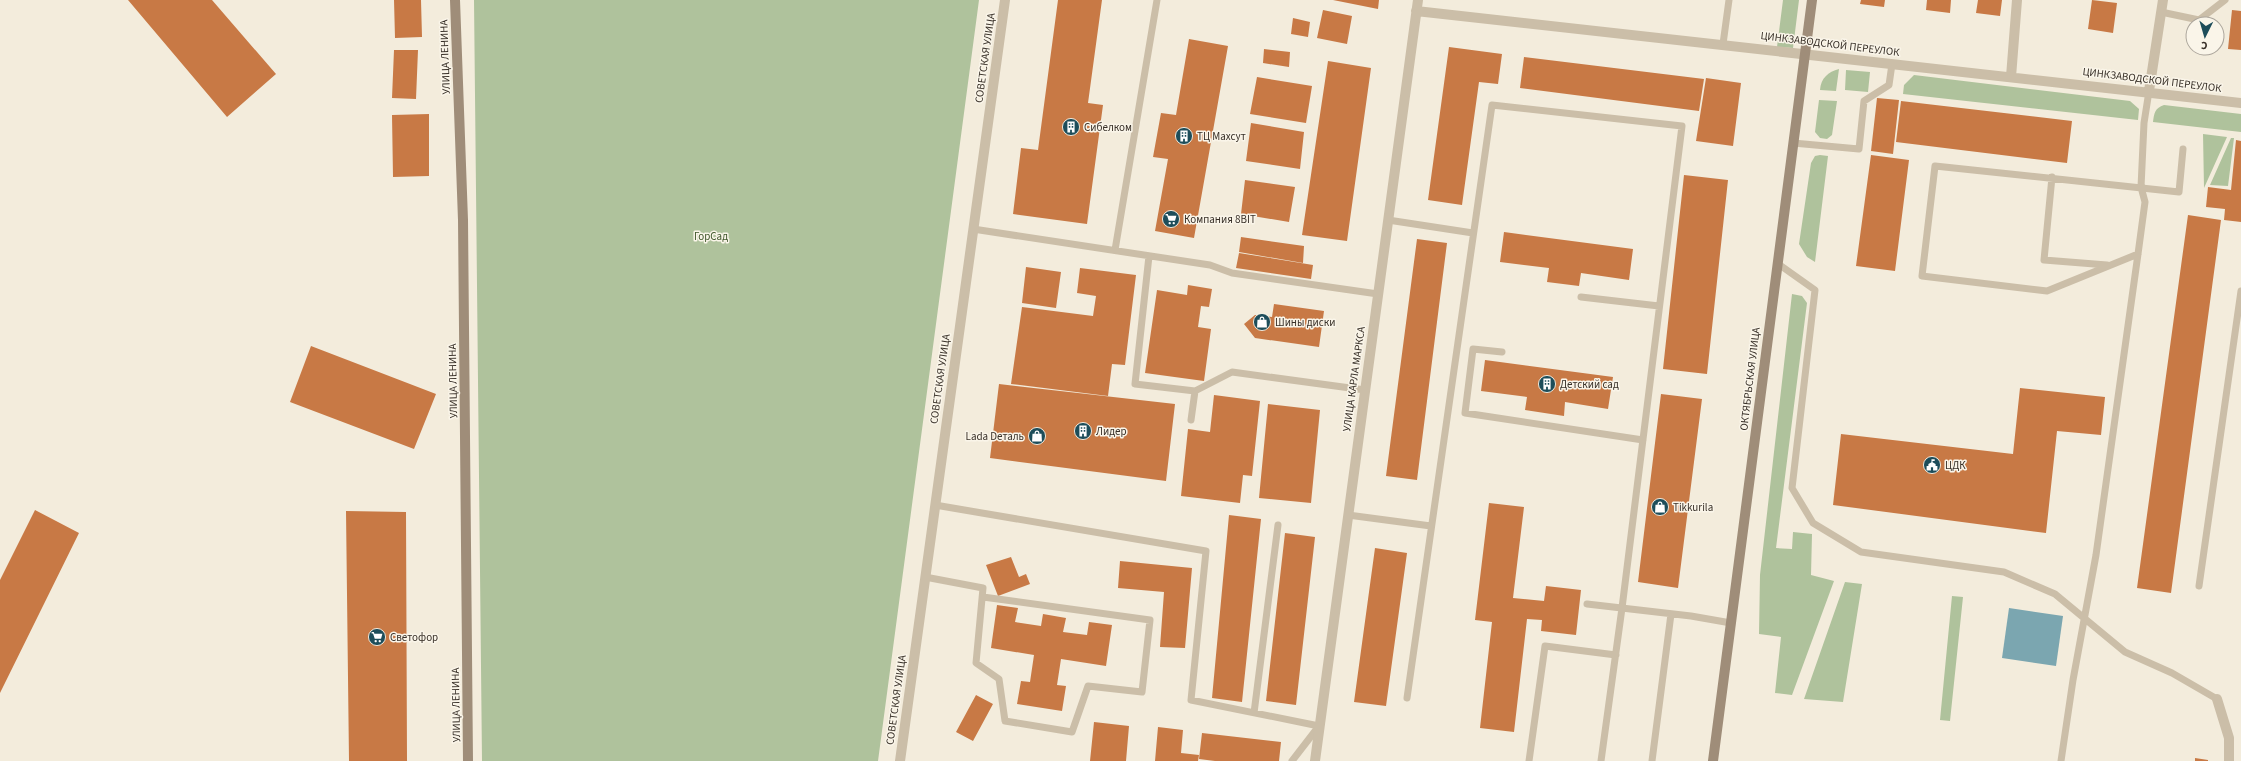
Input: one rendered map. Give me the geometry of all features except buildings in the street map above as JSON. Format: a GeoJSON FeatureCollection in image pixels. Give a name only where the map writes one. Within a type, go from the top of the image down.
{"type":"FeatureCollection","features":[{"type":"Feature","properties":{"kind":"street","name":"УЛИЦА ЛЕНИНА"},"geometry":{"type":"LineString","coordinates":[[455,0],[463,220],[468,761]]}},
{"type":"Feature","properties":{"kind":"street","name":"СОВЕТСКАЯ УЛИЦА"},"geometry":{"type":"LineString","coordinates":[[900,761],[1005,0]]}},
{"type":"Feature","properties":{"kind":"street","name":"УЛИЦА КАРЛА МАРКСА"},"geometry":{"type":"LineString","coordinates":[[1315,761],[1418,0]]}},
{"type":"Feature","properties":{"kind":"street","name":"ОКТЯБРЬСКАЯ УЛИЦА"},"geometry":{"type":"LineString","coordinates":[[1713,761],[1812,0]]}},
{"type":"Feature","properties":{"kind":"street"},"geometry":{"type":"LineString","coordinates":[[2011,77],[2017,0]]}},
{"type":"Feature","properties":{"kind":"street"},"geometry":{"type":"LineString","coordinates":[[2149,91],[2163,0]]}},
{"type":"Feature","properties":{"kind":"street","name":"ЦИНКЗАВОДСКОЙ ПЕРЕУЛОК"},"geometry":{"type":"LineString","coordinates":[[1416,10],[1723,44],[1804,55],[2241,102]]}},
{"type":"Feature","properties":{"kind":"street"},"geometry":{"type":"LineString","coordinates":[[2217,699],[2229,738],[2229,761]]}},
{"type":"Feature","properties":{"kind":"lane"},"geometry":{"type":"LineString","coordinates":[[1115,250],[1157,0]]}},
{"type":"Feature","properties":{"kind":"lane"},"geometry":{"type":"LineString","coordinates":[[1723,44],[1729,0]]}},
{"type":"Feature","properties":{"kind":"lane"},"geometry":{"type":"LineString","coordinates":[[2161,12],[2199,20],[2225,0]]}},
{"type":"Feature","properties":{"kind":"lane"},"geometry":{"type":"LineString","coordinates":[[1793,143],[1859,149],[1864,101],[1890,85],[1892,64]]}},
{"type":"Feature","properties":{"kind":"lane"},"geometry":{"type":"LineString","coordinates":[[2062,761],[2073,680],[2086,618],[2145,202],[2141,187],[2144,123],[2149,91]]}},
{"type":"Feature","properties":{"kind":"lane"},"geometry":{"type":"LineString","coordinates":[[1407,698],[1492,105],[1682,126],[1622,608],[1601,761]]}},
{"type":"Feature","properties":{"kind":"lane"},"geometry":{"type":"LineString","coordinates":[[2138,254],[2047,292],[1922,276],[1935,166],[2052,177],[2179,192],[2183,149]]}},
{"type":"Feature","properties":{"kind":"lane"},"geometry":{"type":"LineString","coordinates":[[2052,177],[2044,260],[2109,265]]}},
{"type":"Feature","properties":{"kind":"lane"},"geometry":{"type":"LineString","coordinates":[[1388,220],[1473,233]]}},
{"type":"Feature","properties":{"kind":"lane"},"geometry":{"type":"LineString","coordinates":[[974,229],[1210,265],[1232,273],[1378,294]]}},
{"type":"Feature","properties":{"kind":"lane"},"geometry":{"type":"LineString","coordinates":[[1149,256],[1135,384],[1195,392],[1232,372],[1365,390]]}},
{"type":"Feature","properties":{"kind":"lane"},"geometry":{"type":"LineString","coordinates":[[1777,263],[1815,290],[1792,488],[1812,523],[1861,552],[2004,572],[2055,594],[2086,618],[2125,652],[2172,673],[2217,699]]}},
{"type":"Feature","properties":{"kind":"lane"},"geometry":{"type":"LineString","coordinates":[[2199,586],[2241,291]]}},
{"type":"Feature","properties":{"kind":"lane"},"geometry":{"type":"LineString","coordinates":[[1581,296],[1660,306]]}},
{"type":"Feature","properties":{"kind":"lane"},"geometry":{"type":"LineString","coordinates":[[1502,352],[1473,348],[1465,413],[1643,440]]}},
{"type":"Feature","properties":{"kind":"lane"},"geometry":{"type":"LineString","coordinates":[[1191,420],[1195,392]]}},
{"type":"Feature","properties":{"kind":"lane"},"geometry":{"type":"LineString","coordinates":[[935,505],[1206,551],[1191,700],[1319,726],[1292,761]]}},
{"type":"Feature","properties":{"kind":"lane"},"geometry":{"type":"LineString","coordinates":[[1348,515],[1432,526]]}},
{"type":"Feature","properties":{"kind":"lane"},"geometry":{"type":"LineString","coordinates":[[1254,713],[1278,524]]}},
{"type":"Feature","properties":{"kind":"lane"},"geometry":{"type":"LineString","coordinates":[[925,577],[983,588],[976,663],[999,679],[1006,721],[1072,732],[1088,686],[1142,692],[1150,620],[983,597]]}},
{"type":"Feature","properties":{"kind":"lane"},"geometry":{"type":"LineString","coordinates":[[1587,604],[1731,623]]}},
{"type":"Feature","properties":{"kind":"lane"},"geometry":{"type":"LineString","coordinates":[[1652,761],[1671,614]]}},
{"type":"Feature","properties":{"kind":"lane"},"geometry":{"type":"LineString","coordinates":[[1529,761],[1545,646],[1616,655]]}},
{"type":"Feature","properties":{"kind":"green space","name":"ГорСад"},"geometry":{"type":"Polygon","coordinates":[[[474,0],[979,0],[878,761],[482,761],[474,0]]]}},
{"type":"Feature","properties":{"kind":"green space"},"geometry":{"type":"Polygon","coordinates":[[[1783,0],[1799,0],[1793,48],[1777,47],[1783,0]]]}},
{"type":"Feature","properties":{"kind":"green space"},"geometry":{"type":"Polygon","coordinates":[[[1839,69],[1836,91],[1820,90],[1822,82],[1826,76],[1839,69]]]}},
{"type":"Feature","properties":{"kind":"green space"},"geometry":{"type":"Polygon","coordinates":[[[1846,70],[1870,72],[1868,92],[1845,90],[1846,70]]]}},
{"type":"Feature","properties":{"kind":"green space"},"geometry":{"type":"Polygon","coordinates":[[[1914,75],[2130,101],[2139,109],[2138,120],[1903,94],[1904,85],[1914,75]]]}},
{"type":"Feature","properties":{"kind":"green space"},"geometry":{"type":"Polygon","coordinates":[[[1819,100],[1837,101],[1832,135],[1827,139],[1820,138],[1815,132],[1819,100]]]}},
{"type":"Feature","properties":{"kind":"green space"},"geometry":{"type":"Polygon","coordinates":[[[2164,105],[2241,114],[2241,132],[2153,122],[2156,111],[2164,105]]]}},
{"type":"Feature","properties":{"kind":"green space"},"geometry":{"type":"Polygon","coordinates":[[[2203,134],[2227,137],[2204,188],[2203,134]]]}},
{"type":"Feature","properties":{"kind":"green space"},"geometry":{"type":"Polygon","coordinates":[[[2231,138],[2234,138],[2228,186],[2210,185],[2231,138]]]}},
{"type":"Feature","properties":{"kind":"green space"},"geometry":{"type":"Polygon","coordinates":[[[1815,156],[1828,156],[1815,262],[1807,257],[1799,244],[1811,163],[1815,156]]]}},
{"type":"Feature","properties":{"kind":"green space"},"geometry":{"type":"Polygon","coordinates":[[[1792,294],[1802,296],[1807,303],[1776,548],[1792,549],[1793,532],[1812,534],[1811,575],[1834,581],[1792,695],[1775,693],[1781,637],[1759,634],[1760,575],[1792,294]]]}},
{"type":"Feature","properties":{"kind":"green space"},"geometry":{"type":"Polygon","coordinates":[[[1845,582],[1862,584],[1843,702],[1804,699],[1845,582]]]}},
{"type":"Feature","properties":{"kind":"green space"},"geometry":{"type":"Polygon","coordinates":[[[1952,596],[1963,597],[1950,721],[1940,720],[1952,596]]]}},
{"type":"Feature","properties":{"kind":"water"},"geometry":{"type":"Polygon","coordinates":[[[2009,608],[2063,616],[2056,666],[2002,658],[2009,608]]]}},
{"type":"Feature","properties":{"kind":"place","name":"Сибелком"},"geometry":{"type":"Point","coordinates":[1071,127]}},
{"type":"Feature","properties":{"kind":"place","name":"ТЦ Махсут"},"geometry":{"type":"Point","coordinates":[1184,136]}},
{"type":"Feature","properties":{"kind":"place","name":"Компания 8BIT"},"geometry":{"type":"Point","coordinates":[1171,219]}},
{"type":"Feature","properties":{"kind":"place","name":"Шины диски"},"geometry":{"type":"Point","coordinates":[1262,322]}},
{"type":"Feature","properties":{"kind":"place","name":"Детский сад"},"geometry":{"type":"Point","coordinates":[1547,384]}},
{"type":"Feature","properties":{"kind":"place","name":"Лидер"},"geometry":{"type":"Point","coordinates":[1083,431]}},
{"type":"Feature","properties":{"kind":"place","name":"Lada Dеталь"},"geometry":{"type":"Point","coordinates":[1037,436]}},
{"type":"Feature","properties":{"kind":"place","name":"ЦДК"},"geometry":{"type":"Point","coordinates":[1932,465]}},
{"type":"Feature","properties":{"kind":"place","name":"Tikkurila"},"geometry":{"type":"Point","coordinates":[1660,507]}},
{"type":"Feature","properties":{"kind":"place","name":"Светофор"},"geometry":{"type":"Point","coordinates":[377,637]}}]}
